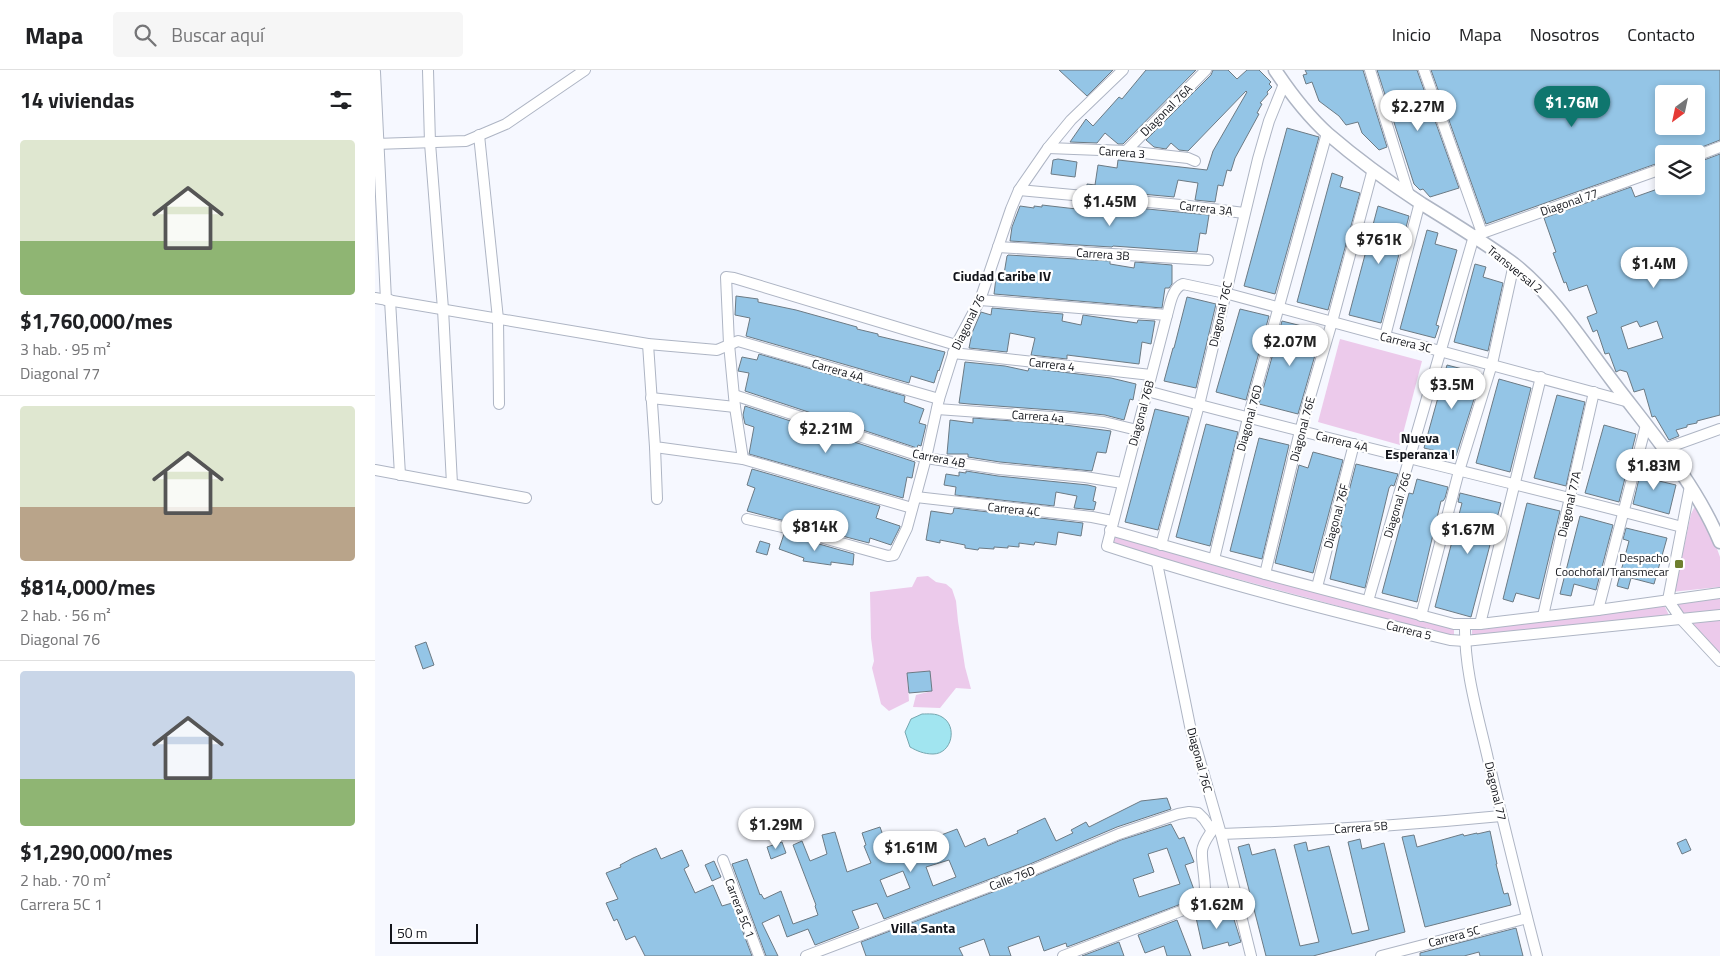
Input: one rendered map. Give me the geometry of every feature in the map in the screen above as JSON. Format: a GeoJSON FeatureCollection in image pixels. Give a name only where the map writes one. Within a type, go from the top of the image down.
{"type":"FeatureCollection","features":[{"type":"Feature","properties":{"kind":"street"},"geometry":{"type":"LineString","coordinates":[[428,70],[430,143],[443,309],[452,484]]}},
{"type":"Feature","properties":{"kind":"street"},"geometry":{"type":"LineString","coordinates":[[377,144],[466,141],[507,124],[585,70]]}},
{"type":"Feature","properties":{"kind":"street","name":"Diagonal 76"},"geometry":{"type":"LineString","coordinates":[[747,520],[791,529],[888,556],[895,555],[907,528],[916,497],[927,458],[938,404],[954,349],[980,300],[1019,190],[1048,148],[1071,120],[1123,70]]}},
{"type":"Feature","properties":{"kind":"street","name":"Diagonal 76A"},"geometry":{"type":"LineString","coordinates":[[1126,151],[1206,70]]}},
{"type":"Feature","properties":{"kind":"street","name":"Transversal 2"},"geometry":{"type":"LineString","coordinates":[[1275,70],[1284,84],[1327,133],[1409,195],[1478,234],[1533,280],[1664,448],[1690,486],[1719,536]]}},
{"type":"Feature","properties":{"kind":"street"},"geometry":{"type":"LineString","coordinates":[[1370,70],[1409,195]]}},
{"type":"Feature","properties":{"kind":"street"},"geometry":{"type":"LineString","coordinates":[[1424,70],[1478,234]]}},
{"type":"Feature","properties":{"kind":"street"},"geometry":{"type":"LineString","coordinates":[[375,72],[377,144],[400,474]]}},
{"type":"Feature","properties":{"kind":"street","name":"Diagonal 76C"},"geometry":{"type":"LineString","coordinates":[[1161,545],[1199,405],[1244,213],[1269,121],[1284,84]]}},
{"type":"Feature","properties":{"kind":"street","name":"Diagonal 76D"},"geometry":{"type":"LineString","coordinates":[[1214,559],[1248,418],[1327,133]]}},
{"type":"Feature","properties":{"kind":"street"},"geometry":{"type":"LineString","coordinates":[[479,135],[498,318],[499,404]]}},
{"type":"Feature","properties":{"kind":"street"},"geometry":{"type":"LineString","coordinates":[[1705,153],[1720,147]]}},
{"type":"Feature","properties":{"kind":"street","name":"Carrera 3"},"geometry":{"type":"LineString","coordinates":[[1048,148],[1126,151],[1188,158],[1195,161]]}},
{"type":"Feature","properties":{"kind":"street","name":"Diagonal 76E"},"geometry":{"type":"LineString","coordinates":[[1265,574],[1300,431],[1332,322],[1373,169]]}},
{"type":"Feature","properties":{"kind":"street","name":"Diagonal 77"},"geometry":{"type":"LineString","coordinates":[[1478,234],[1655,171]]}},
{"type":"Feature","properties":{"kind":"street","name":"Carrera 3A"},"geometry":{"type":"LineString","coordinates":[[1019,190],[1181,205],[1244,213]]}},
{"type":"Feature","properties":{"kind":"street"},"geometry":{"type":"LineString","coordinates":[[1385,336],[1420,202]]}},
{"type":"Feature","properties":{"kind":"street","name":"Diagonal 76G"},"geometry":{"type":"LineString","coordinates":[[1368,601],[1411,458],[1440,350],[1478,234]]}},
{"type":"Feature","properties":{"kind":"street","name":"Carrera 3B"},"geometry":{"type":"LineString","coordinates":[[998,247],[1208,260]]}},
{"type":"Feature","properties":{"kind":"street"},"geometry":{"type":"LineString","coordinates":[[1421,616],[1459,471],[1492,364],[1514,264]]}},
{"type":"Feature","properties":{"kind":"street","name":"Carrera 4"},"geometry":{"type":"LineString","coordinates":[[733,342],[726,278],[734,278],[777,290],[954,349],[1151,375]]}},
{"type":"Feature","properties":{"kind":"street","name":"Carrera 3C"},"geometry":{"type":"LineString","coordinates":[[1183,284],[1225,292],[1629,402]]}},
{"type":"Feature","properties":{"kind":"street","name":"Diagonal 76B"},"geometry":{"type":"LineString","coordinates":[[1107,546],[1167,315],[1174,292],[1179,285],[1183,284]]}},
{"type":"Feature","properties":{"kind":"street"},"geometry":{"type":"LineString","coordinates":[[375,298],[648,344],[717,350],[733,342],[734,396],[743,459]]}},
{"type":"Feature","properties":{"kind":"street"},"geometry":{"type":"LineString","coordinates":[[980,300],[1167,315]]}},
{"type":"Feature","properties":{"kind":"street","name":"Carrera 4A"},"geometry":{"type":"LineString","coordinates":[[733,342],[938,404]]}},
{"type":"Feature","properties":{"kind":"street"},"geometry":{"type":"LineString","coordinates":[[648,344],[657,499]]}},
{"type":"Feature","properties":{"kind":"street"},"geometry":{"type":"LineString","coordinates":[[1480,624],[1541,377]]}},
{"type":"Feature","properties":{"kind":"street","name":"Carrera 4A"},"geometry":{"type":"LineString","coordinates":[[1147,391],[1682,527]]}},
{"type":"Feature","properties":{"kind":"street","name":"Diagonal 77A"},"geometry":{"type":"LineString","coordinates":[[1543,616],[1595,392]]}},
{"type":"Feature","properties":{"kind":"street","name":"Carrera 4B"},"geometry":{"type":"LineString","coordinates":[[734,396],[927,458],[999,469],[1067,475],[1123,483]]}},
{"type":"Feature","properties":{"kind":"street"},"geometry":{"type":"LineString","coordinates":[[651,398],[735,407]]}},
{"type":"Feature","properties":{"kind":"street","name":"Carrera 4a"},"geometry":{"type":"LineString","coordinates":[[938,404],[1104,422],[1137,430]]}},
{"type":"Feature","properties":{"kind":"street"},"geometry":{"type":"LineString","coordinates":[[1598,610],[1646,425]]}},
{"type":"Feature","properties":{"kind":"street"},"geometry":{"type":"LineString","coordinates":[[1664,448],[1720,429]]}},
{"type":"Feature","properties":{"kind":"street","name":"Diagonal 76F"},"geometry":{"type":"LineString","coordinates":[[1317,587],[1354,444]]}},
{"type":"Feature","properties":{"kind":"street"},"geometry":{"type":"LineString","coordinates":[[655,447],[743,459],[912,508]]}},
{"type":"Feature","properties":{"kind":"street"},"geometry":{"type":"LineString","coordinates":[[375,470],[526,498]]}},
{"type":"Feature","properties":{"kind":"street"},"geometry":{"type":"LineString","coordinates":[[1690,486],[1668,600],[1681,619],[1720,661]]}},
{"type":"Feature","properties":{"kind":"street","name":"Carrera 4C"},"geometry":{"type":"LineString","coordinates":[[916,497],[1092,517],[1111,525]]}},
{"type":"Feature","properties":{"kind":"street","name":"Carrera 5"},"geometry":{"type":"LineString","coordinates":[[1111,525],[1161,545],[1454,624],[1480,624],[1720,593]]}},
{"type":"Feature","properties":{"kind":"street","name":"Carrera 5"},"geometry":{"type":"LineString","coordinates":[[1107,546],[1327,610],[1450,640],[1465,641],[1720,615]]}},
{"type":"Feature","properties":{"kind":"street","name":"Diagonal 76C"},"geometry":{"type":"LineString","coordinates":[[1157,562],[1190,726],[1251,956]]}},
{"type":"Feature","properties":{"kind":"street","name":"Diagonal 77"},"geometry":{"type":"LineString","coordinates":[[1465,624],[1468,672],[1501,816],[1537,956]]}},
{"type":"Feature","properties":{"kind":"street","name":"Calle 76D"},"geometry":{"type":"LineString","coordinates":[[806,956],[1033,870],[1119,834],[1178,814],[1189,812],[1198,814],[1217,829]]}},
{"type":"Feature","properties":{"kind":"street","name":"Carrera 5B"},"geometry":{"type":"LineString","coordinates":[[1217,829],[1275,832],[1501,816]]}},
{"type":"Feature","properties":{"kind":"street"},"geometry":{"type":"LineString","coordinates":[[1063,956],[1202,904],[1205,894],[1202,850],[1205,841],[1217,829]]}},
{"type":"Feature","properties":{"kind":"street","name":"Carrera 5C 1"},"geometry":{"type":"LineString","coordinates":[[723,860],[759,956]]}},
{"type":"Feature","properties":{"kind":"street","name":"Carrera 5C"},"geometry":{"type":"LineString","coordinates":[[1381,956],[1527,918]]}},
{"type":"Feature","properties":{"kind":"shaded area"},"geometry":{"type":"Polygon","coordinates":[[[1340,339],[1422,361],[1400,445],[1318,422],[1340,339]]]}},
{"type":"Feature","properties":{"kind":"shaded area"},"geometry":{"type":"Polygon","coordinates":[[[1695,506],[1712,535],[1720,557],[1720,587],[1671,592],[1671,587],[1676,584],[1691,514],[1695,506]]]}},
{"type":"Feature","properties":{"kind":"shaded area"},"geometry":{"type":"Polygon","coordinates":[[[1112,536],[1454,628],[1454,637],[1111,545],[1112,536]]]}},
{"type":"Feature","properties":{"kind":"shaded area"},"geometry":{"type":"Polygon","coordinates":[[[928,576],[936,582],[946,584],[952,589],[956,601],[965,667],[971,689],[956,688],[940,708],[913,707],[916,695],[932,691],[930,671],[907,673],[909,701],[889,711],[881,704],[872,668],[874,661],[871,638],[870,592],[912,587],[917,577],[928,576]]]}},
{"type":"Feature","properties":{"kind":"shaded area"},"geometry":{"type":"Polygon","coordinates":[[[1720,596],[1720,611],[1684,615],[1677,602],[1720,596]]]}},
{"type":"Feature","properties":{"kind":"shaded area"},"geometry":{"type":"Polygon","coordinates":[[[1663,603],[1670,617],[1472,637],[1472,627],[1663,603]]]}},
{"type":"Feature","properties":{"kind":"shaded area"},"geometry":{"type":"Polygon","coordinates":[[[1720,620],[1720,655],[1691,623],[1720,620]]]}},
{"type":"Feature","properties":{"kind":"water"},"geometry":{"type":"Polygon","coordinates":[[[922,714],[940,716],[947,721],[950,727],[951,739],[945,749],[939,753],[927,753],[910,747],[905,732],[911,719],[922,714]]]}},
{"type":"Feature","properties":{"kind":"building"},"geometry":{"type":"Polygon","coordinates":[[[1059,70],[1113,70],[1087,96],[1059,70]]]}},
{"type":"Feature","properties":{"kind":"building"},"geometry":{"type":"Polygon","coordinates":[[[1146,70],[1196,70],[1123,144],[1118,144],[1105,133],[1097,143],[1070,142],[1086,119],[1093,126],[1119,97],[1122,99],[1146,70]]]}},
{"type":"Feature","properties":{"kind":"building"},"geometry":{"type":"Polygon","coordinates":[[[1213,70],[1228,70],[1237,79],[1247,70],[1259,70],[1271,82],[1269,84],[1272,87],[1260,103],[1262,104],[1257,113],[1259,114],[1235,158],[1231,171],[1227,170],[1223,186],[1218,185],[1215,202],[1195,200],[1198,183],[1178,180],[1174,197],[1087,189],[1087,184],[1095,185],[1098,165],[1117,168],[1118,160],[1207,170],[1213,151],[1246,91],[1188,151],[1179,150],[1171,143],[1166,149],[1154,147],[1146,140],[1211,75],[1213,70]]]}},
{"type":"Feature","properties":{"kind":"building"},"geometry":{"type":"Polygon","coordinates":[[[1305,70],[1363,70],[1387,147],[1379,150],[1362,133],[1358,122],[1346,125],[1339,116],[1319,101],[1312,82],[1306,84],[1303,75],[1307,74],[1305,70]]]}},
{"type":"Feature","properties":{"kind":"building"},"geometry":{"type":"Polygon","coordinates":[[[1377,70],[1417,70],[1459,188],[1430,197],[1423,189],[1420,190],[1414,184],[1377,70]]]}},
{"type":"Feature","properties":{"kind":"building"},"geometry":{"type":"Polygon","coordinates":[[[1431,70],[1720,70],[1720,140],[1705,146],[1655,145],[1655,164],[1486,224],[1431,70]]]}},
{"type":"Feature","properties":{"kind":"building"},"geometry":{"type":"Polygon","coordinates":[[[1287,128],[1319,137],[1275,294],[1244,286],[1287,128]]]}},
{"type":"Feature","properties":{"kind":"building"},"geometry":{"type":"Polygon","coordinates":[[[1720,154],[1720,415],[1697,421],[1697,423],[1676,430],[1679,436],[1669,440],[1655,416],[1652,417],[1644,389],[1634,392],[1627,372],[1620,370],[1616,372],[1609,353],[1605,354],[1597,330],[1593,332],[1587,317],[1597,313],[1587,285],[1569,291],[1566,282],[1564,283],[1553,253],[1556,252],[1544,218],[1631,187],[1635,197],[1655,190],[1655,195],[1705,195],[1705,160],[1720,154]],[[1637,321],[1621,327],[1628,349],[1663,338],[1657,321],[1640,327],[1637,321]]]}},
{"type":"Feature","properties":{"kind":"building"},"geometry":{"type":"Polygon","coordinates":[[[1053,160],[1077,162],[1075,177],[1051,174],[1053,160]]]}},
{"type":"Feature","properties":{"kind":"building"},"geometry":{"type":"Polygon","coordinates":[[[1332,173],[1343,177],[1340,187],[1360,193],[1328,310],[1297,302],[1332,173]]]}},
{"type":"Feature","properties":{"kind":"building"},"geometry":{"type":"Polygon","coordinates":[[[1086,203],[1209,215],[1206,234],[1200,233],[1197,252],[1010,241],[1012,227],[1020,206],[1034,208],[1034,206],[1042,207],[1042,205],[1085,210],[1086,203]]]}},
{"type":"Feature","properties":{"kind":"building"},"geometry":{"type":"Polygon","coordinates":[[[1378,206],[1409,216],[1381,323],[1349,315],[1378,206]]]}},
{"type":"Feature","properties":{"kind":"building"},"geometry":{"type":"Polygon","coordinates":[[[1427,230],[1438,233],[1435,244],[1457,250],[1436,325],[1439,326],[1435,338],[1400,329],[1427,230]]]}},
{"type":"Feature","properties":{"kind":"building"},"geometry":{"type":"Polygon","coordinates":[[[1008,255],[1110,261],[1110,264],[1134,268],[1135,262],[1172,265],[1172,284],[1169,288],[1165,288],[1162,308],[994,294],[996,278],[1003,280],[1008,255]]]}},
{"type":"Feature","properties":{"kind":"building"},"geometry":{"type":"Polygon","coordinates":[[[1475,264],[1486,267],[1483,277],[1503,283],[1488,351],[1454,342],[1475,264]]]}},
{"type":"Feature","properties":{"kind":"building"},"geometry":{"type":"Polygon","coordinates":[[[736,296],[758,299],[758,302],[796,310],[857,327],[857,329],[878,334],[878,336],[945,352],[939,371],[934,383],[911,376],[909,383],[746,336],[750,318],[735,315],[736,296]]]}},
{"type":"Feature","properties":{"kind":"building"},"geometry":{"type":"Polygon","coordinates":[[[1187,297],[1216,304],[1196,388],[1164,381],[1187,297]]]}},
{"type":"Feature","properties":{"kind":"building"},"geometry":{"type":"Polygon","coordinates":[[[992,308],[1063,314],[1062,321],[1081,325],[1083,315],[1137,323],[1138,320],[1155,321],[1151,344],[1142,342],[1139,364],[1067,355],[1067,359],[1031,355],[1035,338],[1010,333],[1007,352],[969,348],[972,333],[981,312],[991,315],[992,308]]]}},
{"type":"Feature","properties":{"kind":"building"},"geometry":{"type":"Polygon","coordinates":[[[1240,309],[1269,316],[1246,400],[1216,392],[1240,309]]]}},
{"type":"Feature","properties":{"kind":"building"},"geometry":{"type":"Polygon","coordinates":[[[1282,321],[1322,331],[1298,414],[1259,404],[1282,321]]]}},
{"type":"Feature","properties":{"kind":"building"},"geometry":{"type":"Polygon","coordinates":[[[759,354],[905,396],[904,402],[924,409],[919,423],[926,425],[921,446],[918,445],[917,448],[745,391],[749,373],[738,371],[742,357],[757,360],[759,354]]]}},
{"type":"Feature","properties":{"kind":"building"},"geometry":{"type":"Polygon","coordinates":[[[965,362],[1005,366],[1028,371],[1029,368],[1111,378],[1136,384],[1133,400],[1130,399],[1124,420],[1105,415],[959,403],[965,362]]]}},
{"type":"Feature","properties":{"kind":"building"},"geometry":{"type":"Polygon","coordinates":[[[1447,365],[1482,374],[1456,456],[1424,448],[1447,365]]]}},
{"type":"Feature","properties":{"kind":"building"},"geometry":{"type":"Polygon","coordinates":[[[1499,379],[1531,388],[1510,472],[1476,463],[1499,379]]]}},
{"type":"Feature","properties":{"kind":"building"},"geometry":{"type":"Polygon","coordinates":[[[1557,395],[1585,402],[1566,486],[1534,478],[1557,395]]]}},
{"type":"Feature","properties":{"kind":"building"},"geometry":{"type":"Polygon","coordinates":[[[745,406],[915,462],[912,478],[907,477],[903,498],[749,454],[754,427],[745,424],[743,415],[745,406]]]}},
{"type":"Feature","properties":{"kind":"building"},"geometry":{"type":"Polygon","coordinates":[[[1155,409],[1189,417],[1158,530],[1125,522],[1155,409]]]}},
{"type":"Feature","properties":{"kind":"building"},"geometry":{"type":"Polygon","coordinates":[[[973,418],[1065,425],[1111,431],[1106,453],[1097,452],[1092,471],[1000,462],[968,457],[968,454],[947,454],[950,420],[973,423],[973,418]]]}},
{"type":"Feature","properties":{"kind":"building"},"geometry":{"type":"Polygon","coordinates":[[[1206,424],[1238,432],[1210,546],[1176,537],[1206,424]]]}},
{"type":"Feature","properties":{"kind":"building"},"geometry":{"type":"Polygon","coordinates":[[[1604,425],[1636,434],[1619,502],[1585,493],[1604,425]]]}},
{"type":"Feature","properties":{"kind":"building"},"geometry":{"type":"Polygon","coordinates":[[[1259,438],[1289,445],[1262,559],[1230,551],[1259,438]]]}},
{"type":"Feature","properties":{"kind":"building"},"geometry":{"type":"Polygon","coordinates":[[[1313,452],[1343,460],[1313,573],[1275,563],[1299,465],[1308,468],[1313,452]]]}},
{"type":"Feature","properties":{"kind":"building"},"geometry":{"type":"Polygon","coordinates":[[[1356,464],[1398,474],[1394,486],[1391,485],[1389,488],[1365,588],[1330,579],[1342,526],[1340,526],[1356,464]]]}},
{"type":"Feature","properties":{"kind":"building"},"geometry":{"type":"Polygon","coordinates":[[[1642,466],[1661,471],[1659,481],[1676,485],[1669,514],[1633,504],[1642,466]]]}},
{"type":"Feature","properties":{"kind":"building"},"geometry":{"type":"Polygon","coordinates":[[[752,469],[880,506],[876,518],[900,527],[891,545],[870,538],[869,543],[747,511],[755,488],[747,485],[752,469]]]}},
{"type":"Feature","properties":{"kind":"building"},"geometry":{"type":"Polygon","coordinates":[[[966,471],[1096,487],[1093,501],[1096,502],[1094,510],[1074,508],[1077,496],[1056,492],[1054,506],[955,495],[956,487],[944,485],[946,474],[959,476],[959,472],[966,473],[966,471]]]}},
{"type":"Feature","properties":{"kind":"building"},"geometry":{"type":"Polygon","coordinates":[[[1417,479],[1448,487],[1445,498],[1441,501],[1417,602],[1382,593],[1409,493],[1413,494],[1417,479]]]}},
{"type":"Feature","properties":{"kind":"building"},"geometry":{"type":"Polygon","coordinates":[[[1460,493],[1501,503],[1471,617],[1435,607],[1462,503],[1458,502],[1460,493]]]}},
{"type":"Feature","properties":{"kind":"building"},"geometry":{"type":"Polygon","coordinates":[[[1527,503],[1560,511],[1539,599],[1516,593],[1513,602],[1503,599],[1527,503]]]}},
{"type":"Feature","properties":{"kind":"building"},"geometry":{"type":"Polygon","coordinates":[[[954,508],[1083,523],[1081,536],[1058,532],[1056,545],[1035,542],[1034,545],[1019,543],[1019,547],[979,548],[978,550],[965,548],[965,545],[940,540],[940,543],[926,540],[931,511],[951,514],[954,508]]]}},
{"type":"Feature","properties":{"kind":"building"},"geometry":{"type":"Polygon","coordinates":[[[1580,516],[1613,525],[1596,590],[1574,584],[1571,596],[1560,594],[1580,516]]]}},
{"type":"Feature","properties":{"kind":"building"},"geometry":{"type":"Polygon","coordinates":[[[1626,528],[1667,538],[1654,584],[1631,578],[1628,589],[1617,586],[1629,541],[1623,539],[1626,528]]]}},
{"type":"Feature","properties":{"kind":"building"},"geometry":{"type":"Polygon","coordinates":[[[784,534],[854,554],[853,565],[831,562],[831,565],[803,561],[804,558],[779,549],[784,534]]]}},
{"type":"Feature","properties":{"kind":"building"},"geometry":{"type":"Polygon","coordinates":[[[760,541],[770,544],[767,555],[756,552],[760,541]]]}},
{"type":"Feature","properties":{"kind":"building"},"geometry":{"type":"Polygon","coordinates":[[[426,642],[434,665],[423,669],[415,646],[426,642]]]}},
{"type":"Feature","properties":{"kind":"building"},"geometry":{"type":"Polygon","coordinates":[[[930,671],[932,691],[909,693],[907,673],[930,671]]]}},
{"type":"Feature","properties":{"kind":"building"},"geometry":{"type":"Polygon","coordinates":[[[1167,798],[1171,809],[1117,827],[1030,864],[884,919],[877,903],[852,911],[859,928],[815,945],[808,929],[787,937],[779,915],[762,923],[778,956],[766,956],[732,864],[747,859],[760,895],[764,899],[781,891],[793,924],[818,915],[793,845],[802,841],[810,861],[827,854],[822,835],[835,832],[847,872],[871,863],[864,846],[866,845],[862,833],[880,827],[891,852],[923,841],[922,838],[934,833],[936,837],[957,829],[965,847],[985,838],[988,846],[1018,833],[1017,831],[1045,818],[1056,841],[1073,833],[1071,830],[1086,822],[1089,827],[1141,801],[1167,798]],[[949,860],[926,867],[933,886],[956,877],[949,860]],[[903,871],[880,880],[887,897],[910,888],[903,871]]]}},
{"type":"Feature","properties":{"kind":"building"},"geometry":{"type":"Polygon","coordinates":[[[1171,824],[1179,839],[1184,837],[1194,862],[1185,865],[1197,898],[1067,947],[1066,943],[1044,951],[1039,936],[1008,947],[1011,956],[990,956],[984,939],[959,948],[963,956],[866,956],[861,942],[1035,876],[1121,840],[1171,824]],[[1167,848],[1148,854],[1154,872],[1133,879],[1139,897],[1180,884],[1167,848]]]}},
{"type":"Feature","properties":{"kind":"building"},"geometry":{"type":"Polygon","coordinates":[[[1490,831],[1503,891],[1504,894],[1508,893],[1511,905],[1425,927],[1402,837],[1414,835],[1417,847],[1463,834],[1464,836],[1490,831]]]}},
{"type":"Feature","properties":{"kind":"building"},"geometry":{"type":"Polygon","coordinates":[[[1360,839],[1362,849],[1384,843],[1405,932],[1313,956],[1266,956],[1238,847],[1249,844],[1252,855],[1275,849],[1300,946],[1319,942],[1294,845],[1306,842],[1308,851],[1329,846],[1352,934],[1369,930],[1348,842],[1360,839]]]}},
{"type":"Feature","properties":{"kind":"building"},"geometry":{"type":"Polygon","coordinates":[[[1686,839],[1691,850],[1682,854],[1677,843],[1686,839]]]}},
{"type":"Feature","properties":{"kind":"building"},"geometry":{"type":"Polygon","coordinates":[[[782,842],[786,853],[771,859],[767,847],[782,842]]]}},
{"type":"Feature","properties":{"kind":"building"},"geometry":{"type":"Polygon","coordinates":[[[656,848],[661,859],[682,850],[689,866],[684,869],[695,893],[713,885],[722,906],[732,903],[752,956],[645,956],[635,936],[626,940],[617,919],[614,921],[606,903],[618,899],[606,873],[656,848]]]}},
{"type":"Feature","properties":{"kind":"building"},"geometry":{"type":"Polygon","coordinates":[[[714,861],[721,877],[712,881],[705,865],[714,861]]]}},
{"type":"Feature","properties":{"kind":"building"},"geometry":{"type":"Polygon","coordinates":[[[1204,910],[1206,918],[1232,913],[1241,942],[1229,946],[1228,942],[1203,949],[1195,913],[1204,910]]]}},
{"type":"Feature","properties":{"kind":"building"},"geometry":{"type":"Polygon","coordinates":[[[1177,920],[1191,956],[1167,956],[1164,946],[1145,953],[1138,935],[1177,920]]]}},
{"type":"Feature","properties":{"kind":"building"},"geometry":{"type":"Polygon","coordinates":[[[1516,928],[1523,956],[1480,956],[1479,952],[1464,956],[1420,956],[1420,953],[1516,928]]]}},
{"type":"Feature","properties":{"kind":"building"},"geometry":{"type":"Polygon","coordinates":[[[1119,942],[1124,956],[1082,956],[1119,942]]]}},
{"type":"Feature","properties":{"kind":"place","name":"Despacho Coochofal/Transmecar"},"geometry":{"type":"Point","coordinates":[1679,564]}},
{"type":"Feature","properties":{"kind":"district","name":"Ciudad Caribe IV"},"geometry":{"type":"Point","coordinates":[1002,275]}},
{"type":"Feature","properties":{"kind":"district","name":"Nueva Esperanza I"},"geometry":{"type":"Point","coordinates":[1420,446]}},
{"type":"Feature","properties":{"kind":"district","name":"Villa Santa"},"geometry":{"type":"Point","coordinates":[923,927]}}]}
